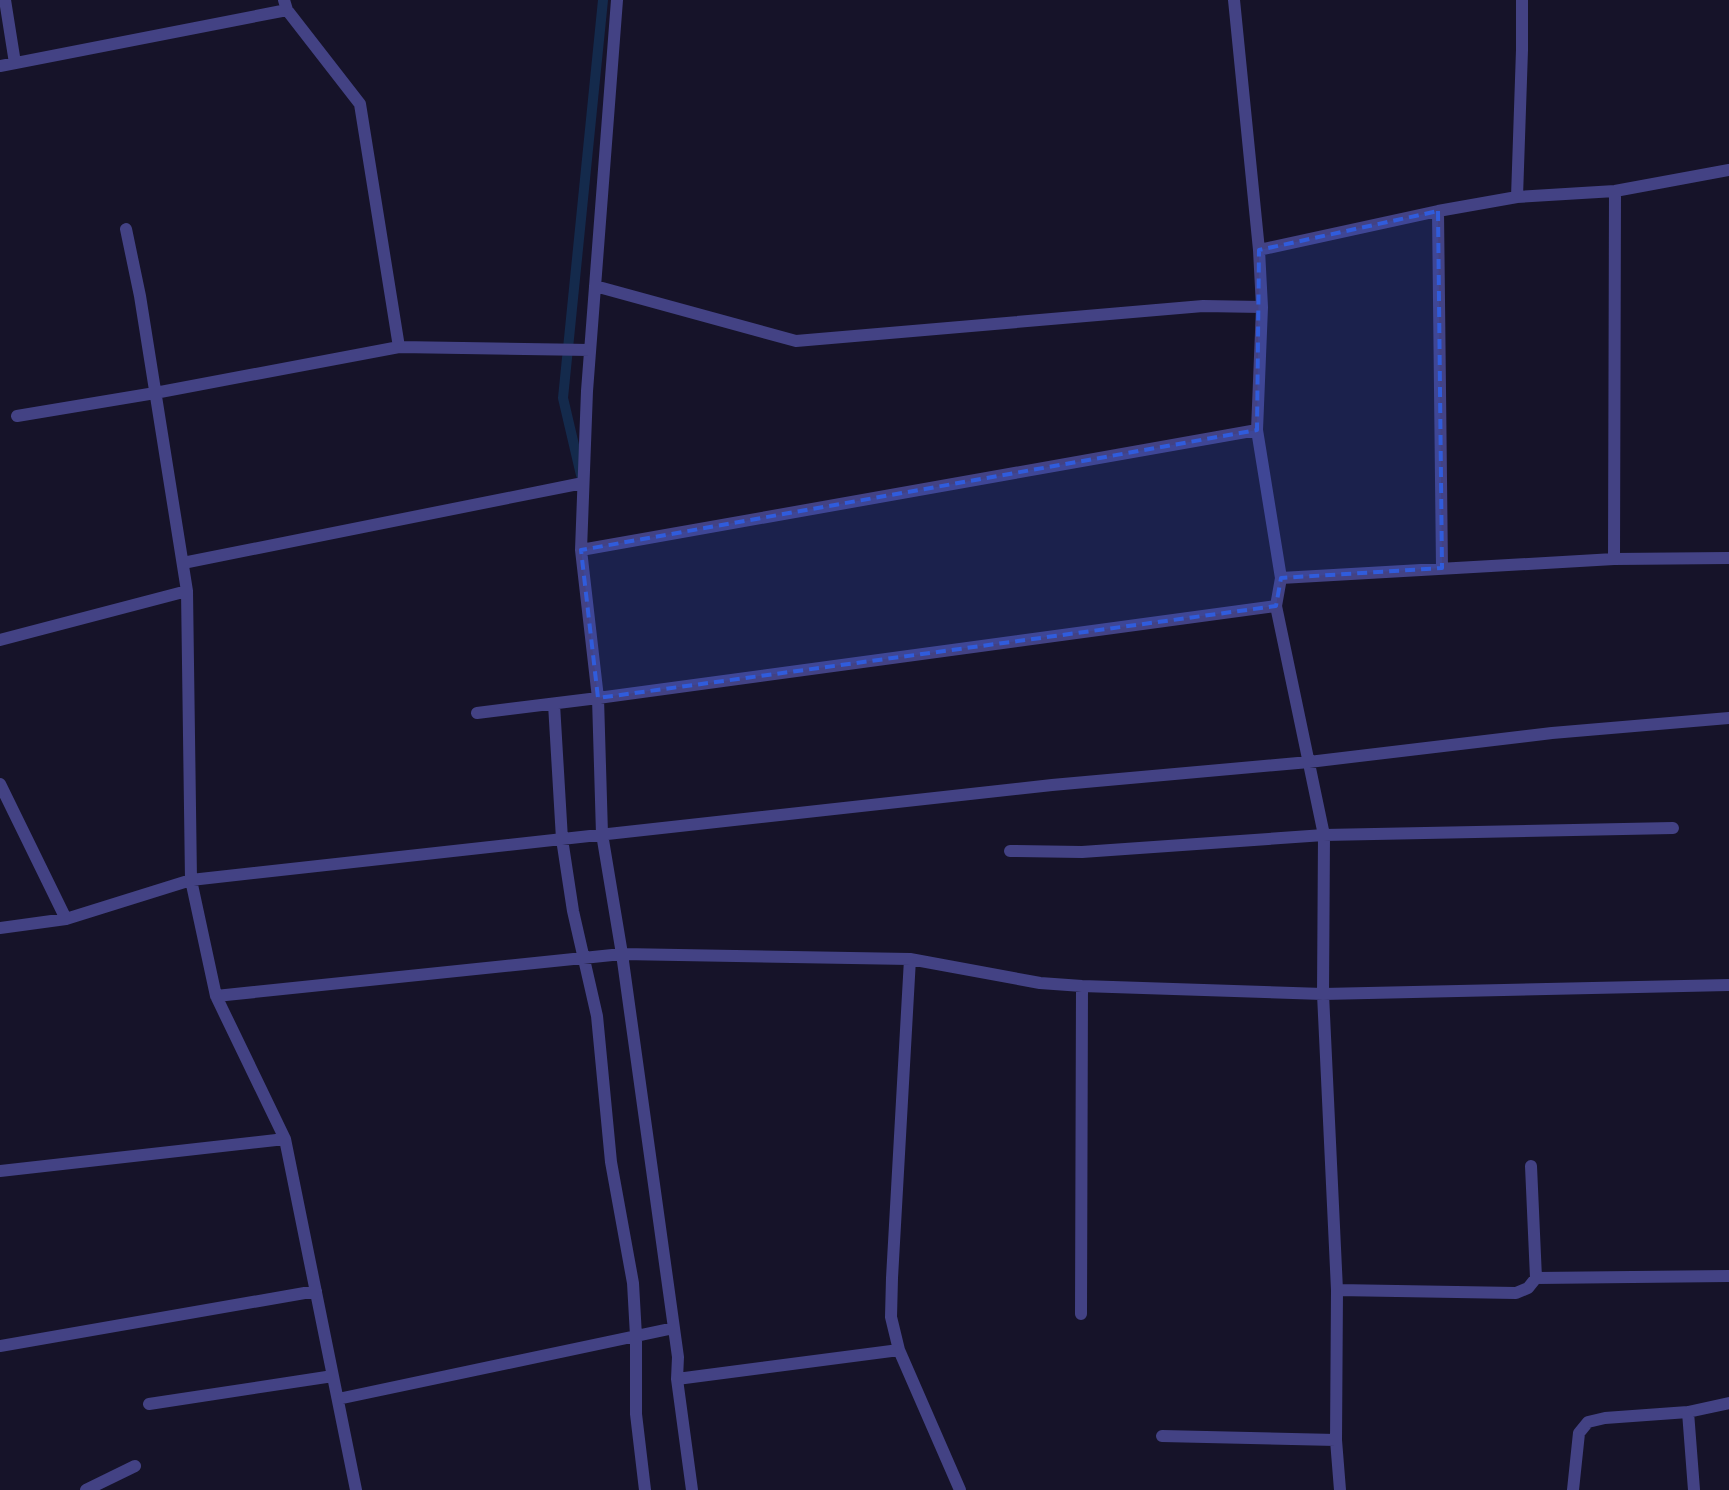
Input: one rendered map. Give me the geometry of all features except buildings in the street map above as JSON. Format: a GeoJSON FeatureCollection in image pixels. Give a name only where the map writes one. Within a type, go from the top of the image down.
{"type":"FeatureCollection","features":[{"type":"Feature","properties":{"kind":"street"},"geometry":{"type":"LineString","coordinates":[[5,0],[15,63]]}},
{"type":"Feature","properties":{"kind":"street"},"geometry":{"type":"LineString","coordinates":[[617,0],[590,350],[581,550],[598,698],[602,834],[622,954],[678,1357],[677,1379],[692,1490]]}},
{"type":"Feature","properties":{"kind":"street"},"geometry":{"type":"LineString","coordinates":[[1234,0],[1259,250],[1262,307],[1258,430],[1281,578],[1276,606],[1324,835],[1323,994],[1337,1290],[1336,1440],[1340,1490]]}},
{"type":"Feature","properties":{"kind":"street"},"geometry":{"type":"LineString","coordinates":[[1517,197],[1522,0]]}},
{"type":"Feature","properties":{"kind":"street"},"geometry":{"type":"LineString","coordinates":[[0,66],[286,5],[360,104],[399,347]]}},
{"type":"Feature","properties":{"kind":"street"},"geometry":{"type":"LineString","coordinates":[[1259,250],[1438,211],[1517,197],[1615,192],[1729,170]]}},
{"type":"Feature","properties":{"kind":"street"},"geometry":{"type":"LineString","coordinates":[[1614,559],[1615,192]]}},
{"type":"Feature","properties":{"kind":"street"},"geometry":{"type":"LineString","coordinates":[[1438,211],[1442,568]]}},
{"type":"Feature","properties":{"kind":"street"},"geometry":{"type":"LineString","coordinates":[[126,229],[140,296],[188,591],[191,880],[216,996],[285,1139],[356,1490]]}},
{"type":"Feature","properties":{"kind":"street"},"geometry":{"type":"LineString","coordinates":[[595,286],[796,341],[1203,306],[1262,307]]}},
{"type":"Feature","properties":{"kind":"street"},"geometry":{"type":"LineString","coordinates":[[18,416],[155,393],[399,347],[590,350]]}},
{"type":"Feature","properties":{"kind":"street"},"geometry":{"type":"LineString","coordinates":[[581,550],[1258,430]]}},
{"type":"Feature","properties":{"kind":"street"},"geometry":{"type":"LineString","coordinates":[[183,563],[583,483]]}},
{"type":"Feature","properties":{"kind":"street"},"geometry":{"type":"LineString","coordinates":[[1281,578],[1614,559],[1729,558]]}},
{"type":"Feature","properties":{"kind":"street"},"geometry":{"type":"LineString","coordinates":[[0,640],[188,591]]}},
{"type":"Feature","properties":{"kind":"street"},"geometry":{"type":"LineString","coordinates":[[477,713],[1276,606]]}},
{"type":"Feature","properties":{"kind":"street"},"geometry":{"type":"LineString","coordinates":[[554,704],[562,839],[573,911],[597,1016],[610,1162],[632,1283],[636,1336],[636,1414],[645,1490]]}},
{"type":"Feature","properties":{"kind":"street"},"geometry":{"type":"LineString","coordinates":[[0,928],[66,919],[191,880],[1042,786],[1309,762],[1552,734],[1729,718]]}},
{"type":"Feature","properties":{"kind":"street"},"geometry":{"type":"LineString","coordinates":[[0,784],[66,919]]}},
{"type":"Feature","properties":{"kind":"street"},"geometry":{"type":"LineString","coordinates":[[1010,851],[1082,852],[1324,835],[1673,828]]}},
{"type":"Feature","properties":{"kind":"street"},"geometry":{"type":"LineString","coordinates":[[216,996],[622,954],[910,959],[1040,983],[1323,994],[1729,985]]}},
{"type":"Feature","properties":{"kind":"street"},"geometry":{"type":"LineString","coordinates":[[910,959],[892,1278],[892,1317],[899,1350],[960,1490]]}},
{"type":"Feature","properties":{"kind":"street"},"geometry":{"type":"LineString","coordinates":[[1081,1314],[1082,986]]}},
{"type":"Feature","properties":{"kind":"street"},"geometry":{"type":"LineString","coordinates":[[0,1171],[285,1139]]}},
{"type":"Feature","properties":{"kind":"street"},"geometry":{"type":"LineString","coordinates":[[1337,1290],[1516,1293],[1528,1288],[1536,1278],[1531,1166]]}},
{"type":"Feature","properties":{"kind":"street"},"geometry":{"type":"LineString","coordinates":[[1536,1278],[1729,1276]]}},
{"type":"Feature","properties":{"kind":"street"},"geometry":{"type":"LineString","coordinates":[[0,1346],[316,1290]]}},
{"type":"Feature","properties":{"kind":"street"},"geometry":{"type":"LineString","coordinates":[[338,1399],[674,1328]]}},
{"type":"Feature","properties":{"kind":"street"},"geometry":{"type":"LineString","coordinates":[[677,1379],[899,1350]]}},
{"type":"Feature","properties":{"kind":"street"},"geometry":{"type":"LineString","coordinates":[[149,1404],[333,1376]]}},
{"type":"Feature","properties":{"kind":"street"},"geometry":{"type":"LineString","coordinates":[[1573,1490],[1579,1433],[1588,1422],[1605,1418],[1688,1412],[1729,1403]]}},
{"type":"Feature","properties":{"kind":"street"},"geometry":{"type":"LineString","coordinates":[[1688,1412],[1694,1490]]}},
{"type":"Feature","properties":{"kind":"street"},"geometry":{"type":"LineString","coordinates":[[1162,1436],[1336,1440]]}},
{"type":"Feature","properties":{"kind":"street"},"geometry":{"type":"LineString","coordinates":[[86,1490],[135,1466]]}},
{"type":"Feature","properties":{"kind":"highlighted area"},"geometry":{"type":"Polygon","coordinates":[[[1438,211],[1442,568],[1281,578],[1276,606],[598,698],[581,550],[1257,430],[1259,250],[1438,211]]]}},
{"type":"Feature","properties":{"kind":"waterway"},"geometry":{"type":"LineString","coordinates":[[581,475],[563,398],[603,0]]}}]}
